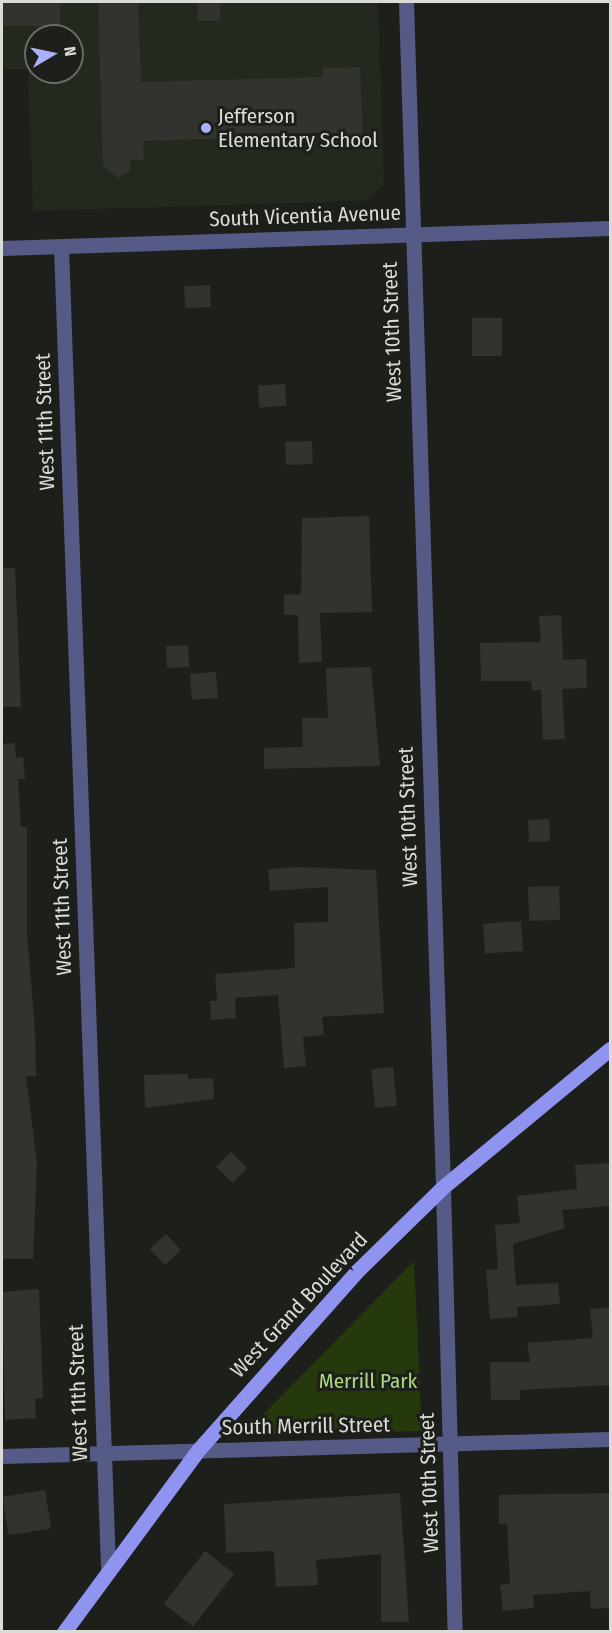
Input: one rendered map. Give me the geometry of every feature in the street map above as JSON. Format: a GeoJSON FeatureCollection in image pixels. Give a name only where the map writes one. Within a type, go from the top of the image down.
{"type":"FeatureCollection","features":[{"type":"Feature","properties":{"kind":"main road","name":"West Grand Boulevard"},"geometry":{"type":"LineString","coordinates":[[64,1632],[108,1567],[199,1449],[357,1271],[443,1187],[610,1049]]}},
{"type":"Feature","properties":{"kind":"street","name":"West 10th Street"},"geometry":{"type":"LineString","coordinates":[[406,2],[409,233],[443,1187],[455,1632]]}},
{"type":"Feature","properties":{"kind":"street","name":"South Vicentia Avenue"},"geometry":{"type":"LineString","coordinates":[[2,248],[610,228]]}},
{"type":"Feature","properties":{"kind":"street","name":"West 11th Street"},"geometry":{"type":"LineString","coordinates":[[61,247],[101,1453],[108,1567]]}},
{"type":"Feature","properties":{"kind":"street","name":"South Merrill Street"},"geometry":{"type":"LineString","coordinates":[[2,1456],[610,1439]]}},
{"type":"Feature","properties":{"kind":"shaded area","name":"Jefferson Elementary School"},"geometry":{"type":"Polygon","coordinates":[[[2,2],[378,2],[384,185],[365,201],[33,211],[29,84],[84,84],[84,24],[24,24],[24,69],[2,69],[2,2]]]}},
{"type":"Feature","properties":{"kind":"green space","name":"Merrill Park"},"geometry":{"type":"Polygon","coordinates":[[[414,1261],[422,1431],[243,1435],[414,1261]]]}},
{"type":"Feature","properties":{"kind":"building"},"geometry":{"type":"Polygon","coordinates":[[[2,2],[60,2],[60,24],[2,26],[2,2]]]}},
{"type":"Feature","properties":{"kind":"building"},"geometry":{"type":"Polygon","coordinates":[[[98,2],[138,2],[141,82],[323,77],[323,68],[360,67],[363,142],[325,143],[325,135],[143,141],[144,160],[130,160],[130,171],[118,178],[103,166],[98,2]]]}},
{"type":"Feature","properties":{"kind":"building"},"geometry":{"type":"Polygon","coordinates":[[[198,2],[220,2],[220,21],[198,21],[198,2]]]}},
{"type":"Feature","properties":{"kind":"building"},"geometry":{"type":"Polygon","coordinates":[[[210,285],[211,307],[185,308],[184,286],[210,285]]]}},
{"type":"Feature","properties":{"kind":"building"},"geometry":{"type":"Polygon","coordinates":[[[472,318],[502,318],[502,356],[472,356],[472,318]]]}},
{"type":"Feature","properties":{"kind":"building"},"geometry":{"type":"Polygon","coordinates":[[[285,384],[286,406],[259,407],[258,385],[285,384]]]}},
{"type":"Feature","properties":{"kind":"building"},"geometry":{"type":"Polygon","coordinates":[[[312,441],[313,464],[286,465],[285,442],[312,441]]]}},
{"type":"Feature","properties":{"kind":"building"},"geometry":{"type":"Polygon","coordinates":[[[369,516],[372,612],[320,613],[322,662],[299,663],[298,615],[284,615],[284,595],[301,594],[302,518],[369,516]]]}},
{"type":"Feature","properties":{"kind":"building"},"geometry":{"type":"Polygon","coordinates":[[[2,568],[15,568],[21,707],[2,707],[2,568]]]}},
{"type":"Feature","properties":{"kind":"building"},"geometry":{"type":"Polygon","coordinates":[[[561,615],[563,660],[586,659],[587,688],[562,689],[565,739],[543,740],[541,690],[532,690],[531,681],[481,681],[480,643],[541,642],[539,616],[561,615]]]}},
{"type":"Feature","properties":{"kind":"building"},"geometry":{"type":"Polygon","coordinates":[[[188,645],[189,667],[167,668],[166,646],[188,645]]]}},
{"type":"Feature","properties":{"kind":"building"},"geometry":{"type":"Polygon","coordinates":[[[371,667],[380,766],[264,769],[264,748],[303,747],[302,718],[328,718],[326,668],[371,667]]]}},
{"type":"Feature","properties":{"kind":"building"},"geometry":{"type":"Polygon","coordinates":[[[216,672],[218,698],[192,700],[190,674],[216,672]]]}},
{"type":"Feature","properties":{"kind":"building"},"geometry":{"type":"Polygon","coordinates":[[[15,743],[16,758],[23,757],[25,779],[18,779],[21,827],[27,827],[27,933],[35,1029],[36,1076],[26,1076],[37,1163],[33,1259],[2,1259],[2,744],[15,743]]]}},
{"type":"Feature","properties":{"kind":"building"},"geometry":{"type":"Polygon","coordinates":[[[549,819],[550,841],[529,842],[528,820],[549,819]]]}},
{"type":"Feature","properties":{"kind":"building"},"geometry":{"type":"Polygon","coordinates":[[[297,867],[376,870],[384,1013],[322,1017],[324,1035],[303,1037],[306,1066],[284,1068],[278,995],[235,998],[236,1018],[211,1020],[210,1001],[217,1001],[215,974],[295,968],[294,923],[328,922],[328,887],[270,891],[268,869],[297,867]]]}},
{"type":"Feature","properties":{"kind":"building"},"geometry":{"type":"Polygon","coordinates":[[[559,886],[560,920],[529,921],[528,887],[559,886]]]}},
{"type":"Feature","properties":{"kind":"building"},"geometry":{"type":"Polygon","coordinates":[[[521,921],[523,951],[485,954],[483,924],[521,921]]]}},
{"type":"Feature","properties":{"kind":"building"},"geometry":{"type":"Polygon","coordinates":[[[393,1067],[397,1106],[375,1108],[371,1069],[393,1067]]]}},
{"type":"Feature","properties":{"kind":"building"},"geometry":{"type":"Polygon","coordinates":[[[188,1074],[188,1079],[213,1078],[214,1099],[145,1108],[144,1075],[188,1074]]]}},
{"type":"Feature","properties":{"kind":"building"},"geometry":{"type":"Polygon","coordinates":[[[231,1152],[247,1168],[232,1183],[216,1167],[231,1152]]]}},
{"type":"Feature","properties":{"kind":"building"},"geometry":{"type":"Polygon","coordinates":[[[610,1163],[610,1206],[562,1210],[565,1228],[513,1244],[516,1285],[558,1283],[560,1304],[517,1307],[518,1317],[490,1319],[486,1270],[498,1269],[495,1225],[520,1223],[517,1196],[577,1189],[575,1165],[610,1163]]]}},
{"type":"Feature","properties":{"kind":"building"},"geometry":{"type":"Polygon","coordinates":[[[166,1234],[181,1250],[165,1265],[150,1249],[166,1234]]]}},
{"type":"Feature","properties":{"kind":"building"},"geometry":{"type":"Polygon","coordinates":[[[39,1289],[43,1398],[35,1399],[36,1418],[5,1420],[2,1292],[39,1289]]]}},
{"type":"Feature","properties":{"kind":"building"},"geometry":{"type":"Polygon","coordinates":[[[610,1307],[610,1385],[520,1390],[520,1400],[491,1400],[490,1362],[530,1362],[527,1343],[593,1338],[590,1309],[610,1307]]]}},
{"type":"Feature","properties":{"kind":"building"},"geometry":{"type":"Polygon","coordinates":[[[45,1490],[51,1529],[9,1535],[3,1497],[45,1490]]]}},
{"type":"Feature","properties":{"kind":"building"},"geometry":{"type":"Polygon","coordinates":[[[400,1493],[409,1622],[381,1622],[381,1554],[316,1560],[318,1585],[276,1587],[274,1551],[226,1553],[224,1504],[400,1493]]]}},
{"type":"Feature","properties":{"kind":"building"},"geometry":{"type":"Polygon","coordinates":[[[610,1493],[610,1608],[591,1609],[590,1591],[533,1595],[534,1608],[503,1611],[500,1585],[510,1584],[507,1524],[499,1524],[499,1495],[610,1493]]]}},
{"type":"Feature","properties":{"kind":"building"},"geometry":{"type":"Polygon","coordinates":[[[205,1551],[234,1574],[193,1627],[164,1604],[205,1551]]]}},
{"type":"Feature","properties":{"kind":"place","name":"Jefferson Elementary School"},"geometry":{"type":"Point","coordinates":[206,128]}}]}
